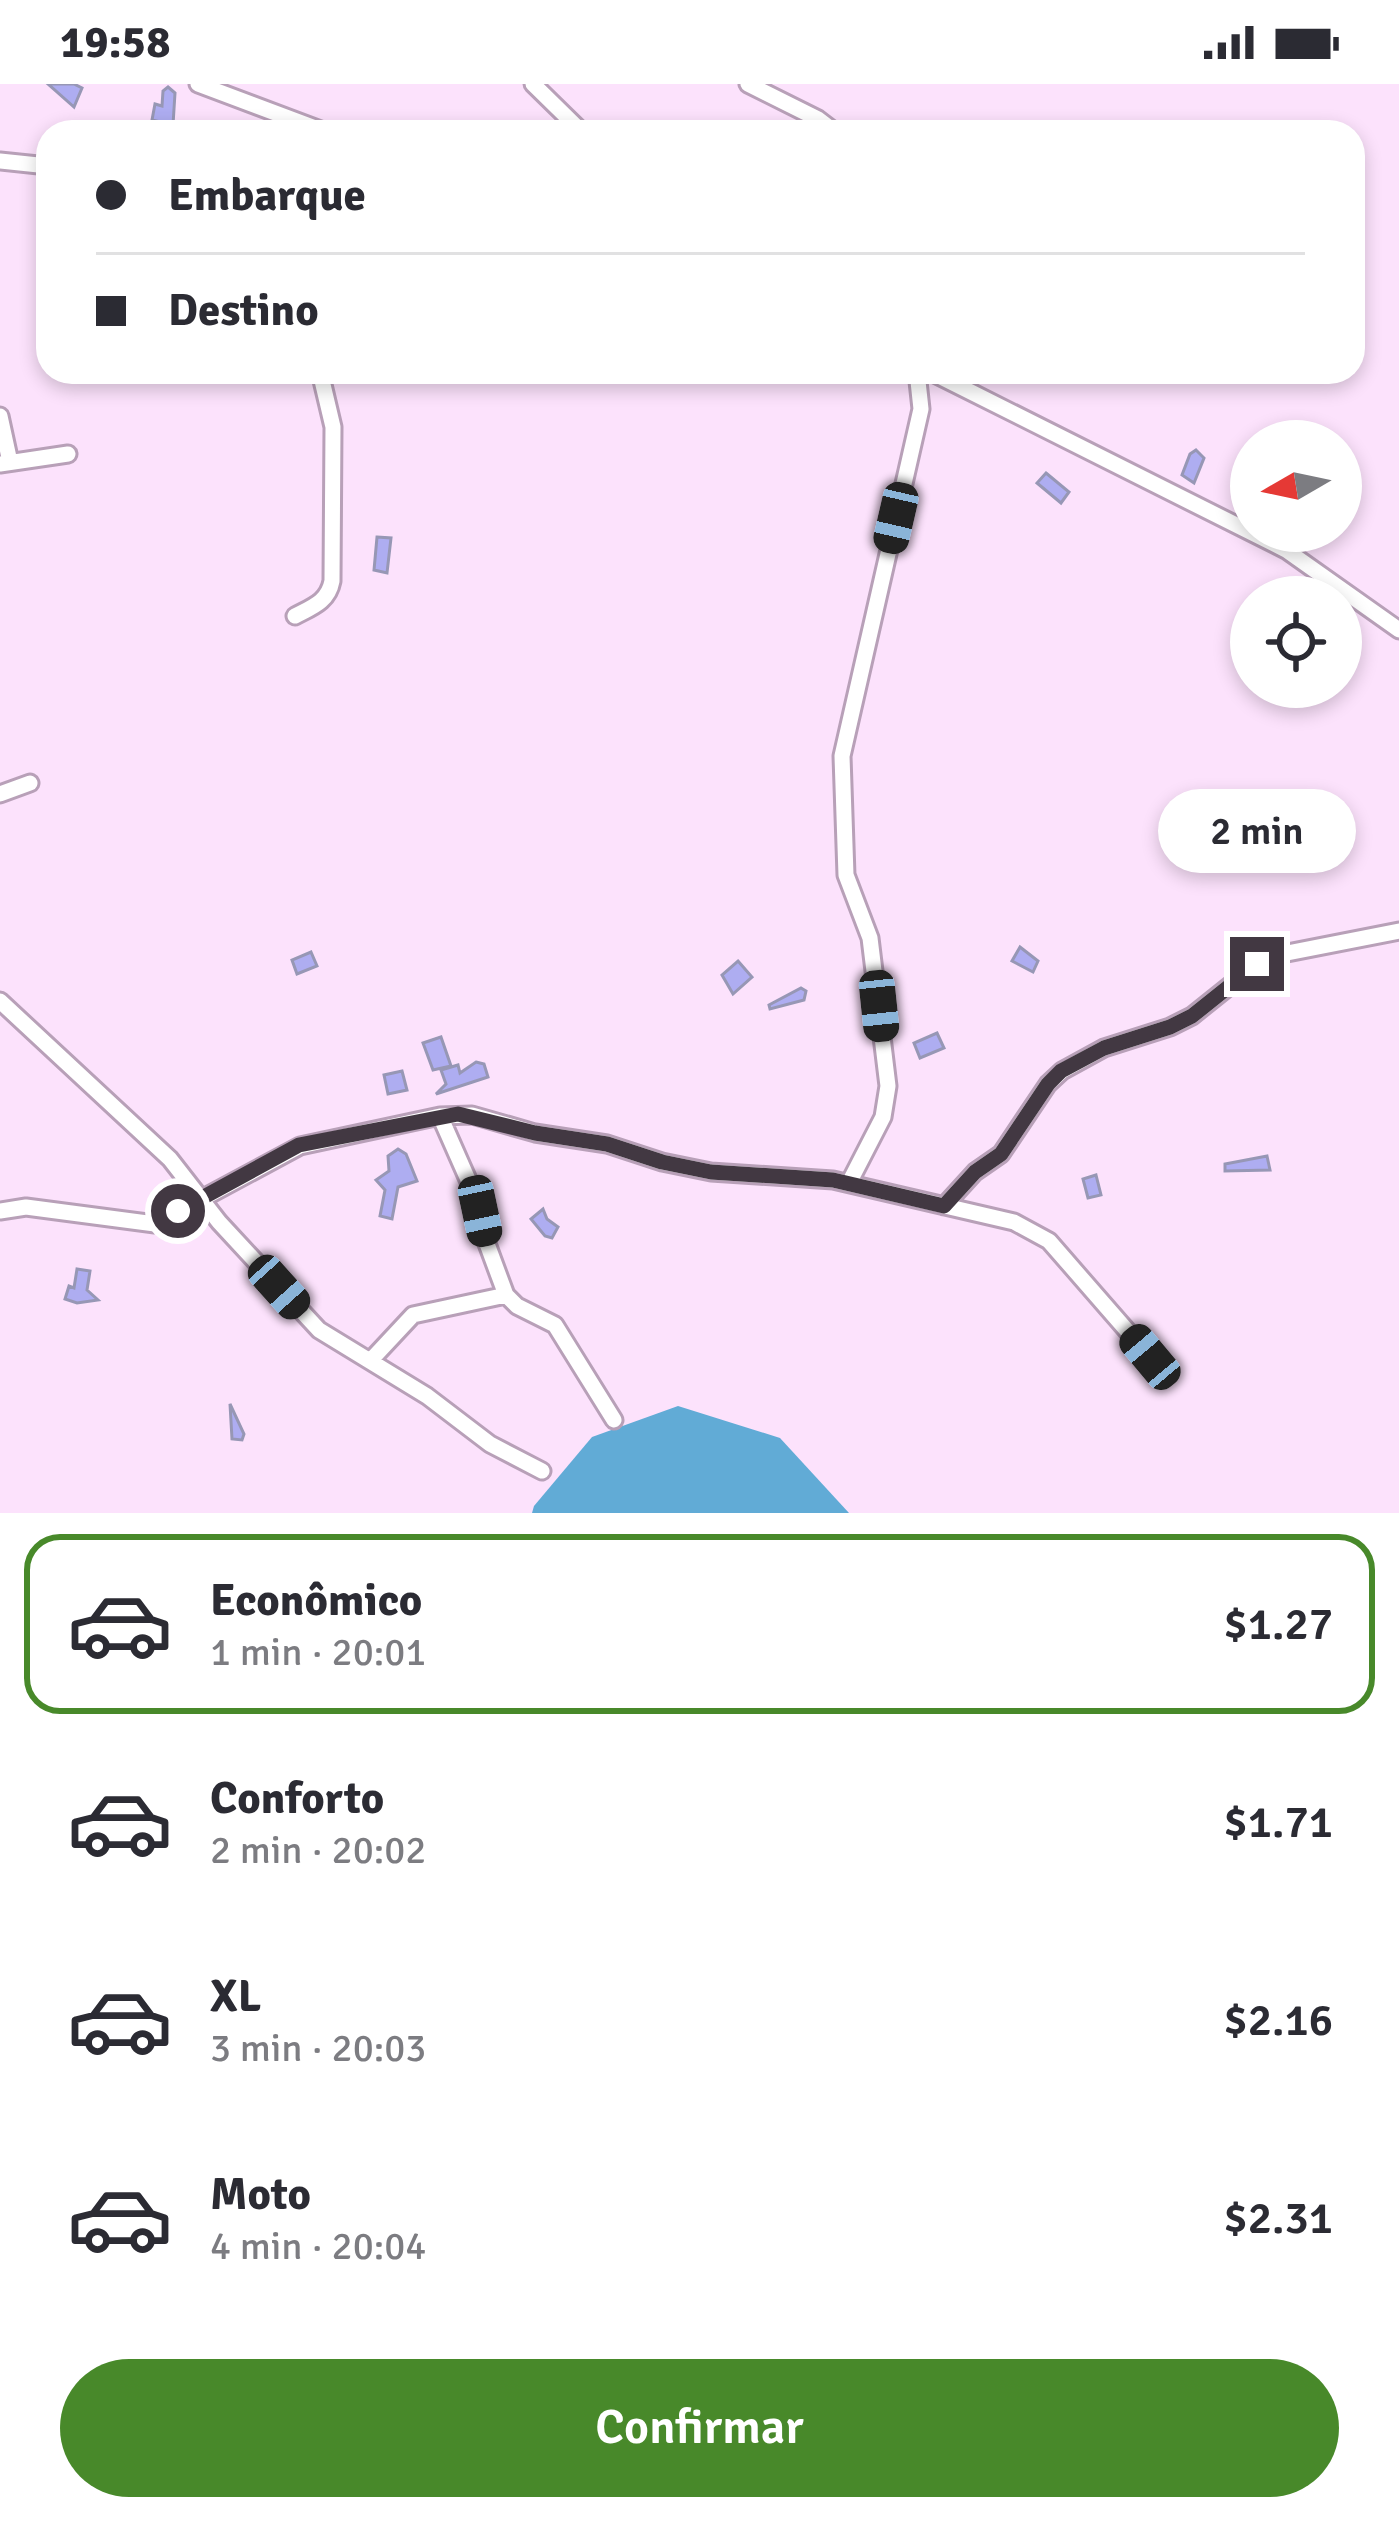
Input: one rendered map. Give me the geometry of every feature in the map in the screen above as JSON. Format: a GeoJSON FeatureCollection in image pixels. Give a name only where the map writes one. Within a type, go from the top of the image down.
{"type":"FeatureCollection","features":[{"type":"Feature","properties":{"kind":"street"},"geometry":{"type":"LineString","coordinates":[[198,84],[294,120]]}},
{"type":"Feature","properties":{"kind":"street"},"geometry":{"type":"LineString","coordinates":[[533,84],[570,120]]}},
{"type":"Feature","properties":{"kind":"street"},"geometry":{"type":"LineString","coordinates":[[748,84],[819,120]]}},
{"type":"Feature","properties":{"kind":"street"},"geometry":{"type":"LineString","coordinates":[[0,160],[36,164]]}},
{"type":"Feature","properties":{"kind":"street"},"geometry":{"type":"LineString","coordinates":[[295,616],[322,602],[332,581],[332,419],[323,384]]}},
{"type":"Feature","properties":{"kind":"street"},"geometry":{"type":"LineString","coordinates":[[849,1183],[883,1117],[888,1086],[871,938],[847,875],[842,756],[921,410],[918,384]]}},
{"type":"Feature","properties":{"kind":"street"},"geometry":{"type":"LineString","coordinates":[[955,384],[1286,550],[1398,624]]}},
{"type":"Feature","properties":{"kind":"street"},"geometry":{"type":"LineString","coordinates":[[0,416],[5,463],[68,454]]}},
{"type":"Feature","properties":{"kind":"street"},"geometry":{"type":"LineString","coordinates":[[0,794],[30,783]]}},
{"type":"Feature","properties":{"kind":"street"},"geometry":{"type":"LineString","coordinates":[[944,1206],[975,1172],[1001,1154],[1061,1071],[1104,1048],[1192,1016],[1257,964],[1277,955],[1399,931]]}},
{"type":"Feature","properties":{"kind":"street"},"geometry":{"type":"LineString","coordinates":[[0,1001],[153,1142],[308,1320],[441,1406],[490,1444],[542,1471]]}},
{"type":"Feature","properties":{"kind":"street"},"geometry":{"type":"LineString","coordinates":[[0,1211],[26,1207],[146,1225],[299,1145],[440,1116],[472,1115],[711,1172],[849,1183],[1014,1222],[1048,1241],[1150,1357]]}},
{"type":"Feature","properties":{"kind":"street"},"geometry":{"type":"LineString","coordinates":[[440,1116],[477,1200],[506,1295],[517,1306],[555,1325],[614,1420]]}},
{"type":"Feature","properties":{"kind":"street"},"geometry":{"type":"LineString","coordinates":[[0,1194],[26,1207]]}},
{"type":"Feature","properties":{"kind":"street"},"geometry":{"type":"LineString","coordinates":[[371,1360],[413,1316],[506,1295]]}},
{"type":"Feature","properties":{"kind":"water"},"geometry":{"type":"Polygon","coordinates":[[[678,1406],[780,1438],[849,1513],[532,1513],[592,1437],[678,1406]]]}},
{"type":"Feature","properties":{"kind":"building"},"geometry":{"type":"Polygon","coordinates":[[[48,84],[82,88],[74,107],[48,84]]]}},
{"type":"Feature","properties":{"kind":"building"},"geometry":{"type":"Polygon","coordinates":[[[168,87],[175,93],[173,120],[152,120],[155,104],[162,106],[168,87]]]}},
{"type":"Feature","properties":{"kind":"building"},"geometry":{"type":"Polygon","coordinates":[[[1196,450],[1204,458],[1194,483],[1182,475],[1196,450]]]}},
{"type":"Feature","properties":{"kind":"building"},"geometry":{"type":"Polygon","coordinates":[[[1046,473],[1069,492],[1061,503],[1037,483],[1046,473]]]}},
{"type":"Feature","properties":{"kind":"building"},"geometry":{"type":"Polygon","coordinates":[[[377,537],[391,538],[387,573],[374,570],[377,537]]]}},
{"type":"Feature","properties":{"kind":"building"},"geometry":{"type":"Polygon","coordinates":[[[1020,947],[1038,961],[1033,972],[1012,961],[1020,947]]]}},
{"type":"Feature","properties":{"kind":"building"},"geometry":{"type":"Polygon","coordinates":[[[311,952],[317,966],[297,974],[292,960],[311,952]]]}},
{"type":"Feature","properties":{"kind":"building"},"geometry":{"type":"Polygon","coordinates":[[[738,961],[752,977],[733,994],[722,975],[738,961]]]}},
{"type":"Feature","properties":{"kind":"building"},"geometry":{"type":"Polygon","coordinates":[[[801,988],[806,991],[804,1000],[770,1009],[769,1005],[801,988]]]}},
{"type":"Feature","properties":{"kind":"building"},"geometry":{"type":"Polygon","coordinates":[[[937,1033],[944,1048],[920,1058],[914,1043],[937,1033]]]}},
{"type":"Feature","properties":{"kind":"building"},"geometry":{"type":"Polygon","coordinates":[[[441,1037],[451,1066],[433,1070],[423,1043],[441,1037]]]}},
{"type":"Feature","properties":{"kind":"building"},"geometry":{"type":"Polygon","coordinates":[[[476,1062],[484,1064],[488,1077],[436,1094],[446,1084],[441,1070],[458,1065],[460,1073],[476,1062]]]}},
{"type":"Feature","properties":{"kind":"building"},"geometry":{"type":"Polygon","coordinates":[[[402,1071],[407,1090],[388,1094],[384,1075],[402,1071]]]}},
{"type":"Feature","properties":{"kind":"building"},"geometry":{"type":"Polygon","coordinates":[[[398,1149],[406,1154],[417,1181],[398,1187],[392,1219],[380,1216],[385,1190],[376,1180],[389,1171],[388,1156],[398,1149]]]}},
{"type":"Feature","properties":{"kind":"building"},"geometry":{"type":"Polygon","coordinates":[[[1267,1156],[1270,1170],[1225,1171],[1225,1164],[1267,1156]]]}},
{"type":"Feature","properties":{"kind":"building"},"geometry":{"type":"Polygon","coordinates":[[[1096,1175],[1101,1195],[1088,1198],[1083,1179],[1096,1175]]]}},
{"type":"Feature","properties":{"kind":"building"},"geometry":{"type":"Polygon","coordinates":[[[543,1209],[558,1227],[552,1238],[531,1219],[543,1209]]]}},
{"type":"Feature","properties":{"kind":"building"},"geometry":{"type":"Polygon","coordinates":[[[77,1269],[90,1271],[87,1290],[98,1300],[77,1303],[65,1299],[69,1286],[74,1288],[77,1269]]]}},
{"type":"Feature","properties":{"kind":"building"},"geometry":{"type":"Polygon","coordinates":[[[230,1404],[244,1434],[242,1440],[232,1439],[230,1404]]]}},
{"type":"Feature","properties":{"kind":"route"},"geometry":{"type":"LineString","coordinates":[[178,1211],[299,1145],[458,1114],[535,1133],[590,1140],[711,1172],[833,1180],[944,1206],[975,1172],[1001,1154],[1061,1071],[1104,1048],[1192,1016],[1257,964]]}}]}
